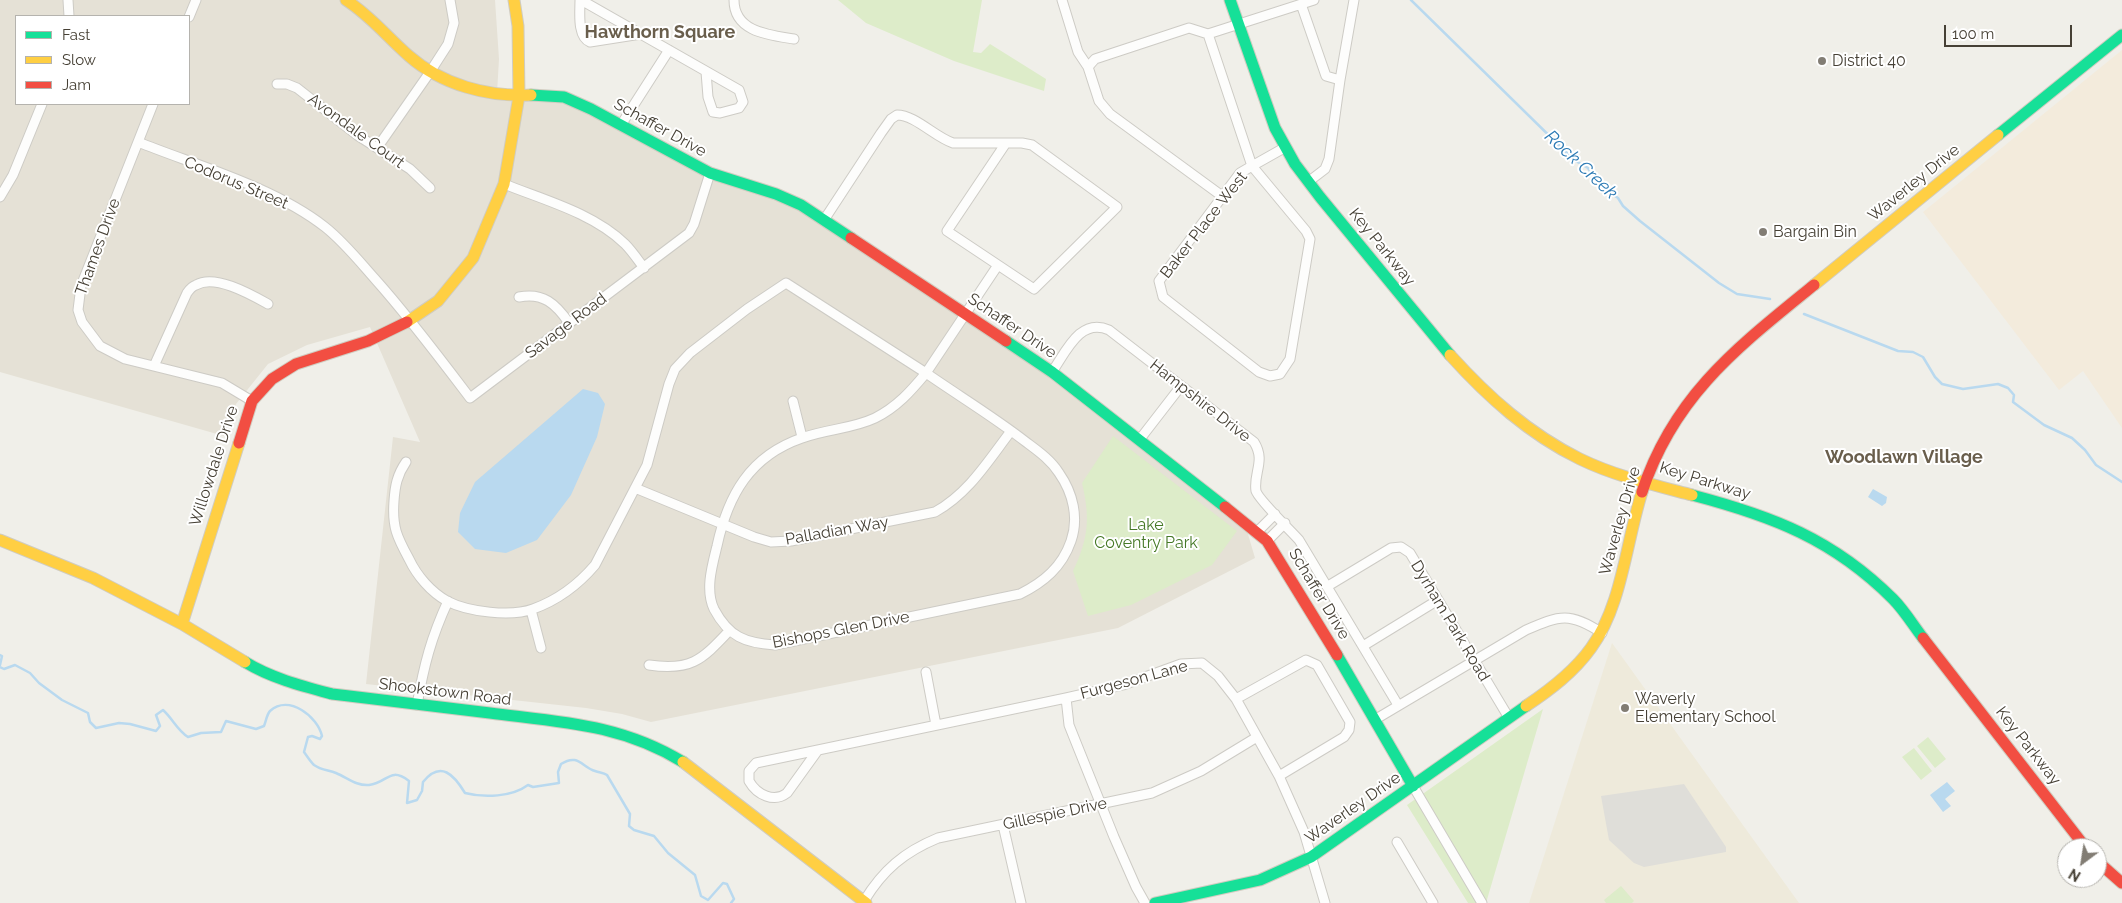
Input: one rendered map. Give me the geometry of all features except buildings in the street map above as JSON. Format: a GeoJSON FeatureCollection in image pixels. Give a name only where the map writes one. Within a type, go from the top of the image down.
{"type":"FeatureCollection","features":[{"type":"Feature","properties":{"kind":"street"},"geometry":{"type":"LineString","coordinates":[[68,0],[69,15]]}},
{"type":"Feature","properties":{"kind":"street"},"geometry":{"type":"LineString","coordinates":[[190,15],[196,0]]}},
{"type":"Feature","properties":{"kind":"street","name":"Schaffer Drive"},"geometry":{"type":"LineString","coordinates":[[346,0],[366,13],[410,57],[442,80],[479,91],[519,96],[564,97],[710,173],[776,194],[801,205],[1052,372],[1140,439],[1267,541],[1376,719],[1482,903]]}},
{"type":"Feature","properties":{"kind":"street"},"geometry":{"type":"LineString","coordinates":[[377,148],[448,44],[453,29],[450,0]]}},
{"type":"Feature","properties":{"kind":"street","name":"Willowdale Drive"},"geometry":{"type":"LineString","coordinates":[[182,624],[252,402],[272,379],[296,364],[368,340],[411,320],[438,301],[473,258],[504,184],[519,96],[518,26],[514,0]]}},
{"type":"Feature","properties":{"kind":"street"},"geometry":{"type":"LineString","coordinates":[[580,0],[582,35],[586,41],[642,34]]}},
{"type":"Feature","properties":{"kind":"street"},"geometry":{"type":"LineString","coordinates":[[580,0],[739,90],[743,102],[739,108],[720,113],[713,112],[708,97],[706,72]]}},
{"type":"Feature","properties":{"kind":"street"},"geometry":{"type":"LineString","coordinates":[[734,0],[734,9],[738,19],[757,33],[794,39]]}},
{"type":"Feature","properties":{"kind":"street"},"geometry":{"type":"LineString","coordinates":[[1062,0],[1078,52],[1088,67],[1100,100],[1110,114],[1222,196]]}},
{"type":"Feature","properties":{"kind":"street","name":"Key Parkway"},"geometry":{"type":"LineString","coordinates":[[1230,0],[1274,128],[1284,148],[1308,182],[1453,359],[1500,407],[1526,427],[1581,459],[1786,524],[1837,552],[1867,574],[1894,600],[2078,838]]}},
{"type":"Feature","properties":{"kind":"street"},"geometry":{"type":"LineString","coordinates":[[1088,67],[1095,59],[1189,28],[1208,34],[1314,0]]}},
{"type":"Feature","properties":{"kind":"street"},"geometry":{"type":"LineString","coordinates":[[1308,182],[1325,168],[1329,159],[1354,0]]}},
{"type":"Feature","properties":{"kind":"street"},"geometry":{"type":"LineString","coordinates":[[1301,4],[1326,76],[1340,80]]}},
{"type":"Feature","properties":{"kind":"street"},"geometry":{"type":"LineString","coordinates":[[1208,34],[1252,166]]}},
{"type":"Feature","properties":{"kind":"street","name":"Waverley Drive"},"geometry":{"type":"LineString","coordinates":[[1155,903],[1260,880],[1311,857],[1549,690],[1578,667],[1602,633],[1614,602],[1646,481],[1672,427],[1702,382],[1721,362],[2122,35]]}},
{"type":"Feature","properties":{"kind":"street"},"geometry":{"type":"LineString","coordinates":[[621,125],[669,50]]}},
{"type":"Feature","properties":{"kind":"street","name":"Avondale Court"},"geometry":{"type":"LineString","coordinates":[[277,84],[287,84],[297,88],[357,135],[410,169],[430,188]]}},
{"type":"Feature","properties":{"kind":"street"},"geometry":{"type":"LineString","coordinates":[[0,197],[13,175],[42,105]]}},
{"type":"Feature","properties":{"kind":"street","name":"Thames Drive"},"geometry":{"type":"LineString","coordinates":[[153,105],[81,286],[78,310],[82,322],[100,346],[125,360],[222,383],[252,402]]}},
{"type":"Feature","properties":{"kind":"street"},"geometry":{"type":"LineString","coordinates":[[824,220],[881,133],[891,119],[897,115],[909,118],[942,139],[953,143],[1006,143],[1022,143],[1032,145],[1117,207],[1034,289],[947,230],[1006,143]]}},
{"type":"Feature","properties":{"kind":"street","name":"Codorus Street"},"geometry":{"type":"LineString","coordinates":[[138,142],[266,192],[298,209],[325,227],[349,249],[411,320]]}},
{"type":"Feature","properties":{"kind":"street","name":"Baker Place West"},"geometry":{"type":"LineString","coordinates":[[1252,166],[1306,231],[1310,239],[1290,359],[1280,374],[1270,376],[1259,372],[1163,297],[1159,281],[1240,173],[1252,166],[1284,148]]}},
{"type":"Feature","properties":{"kind":"street","name":"Savage Road"},"geometry":{"type":"LineString","coordinates":[[411,320],[470,398],[689,233],[694,224],[710,173]]}},
{"type":"Feature","properties":{"kind":"street"},"geometry":{"type":"LineString","coordinates":[[504,184],[581,215],[604,228],[624,244],[644,268]]}},
{"type":"Feature","properties":{"kind":"street","name":"Bishops Glen Drive"},"geometry":{"type":"LineString","coordinates":[[926,373],[1011,431],[1047,458],[1059,472],[1072,500],[1075,515],[1075,531],[1063,560],[1038,585],[1020,594],[775,645],[756,644],[739,638],[729,631],[720,620],[711,602],[710,578],[722,523],[729,503],[741,483],[757,465],[776,450],[802,437],[858,426],[876,418],[908,396],[926,373],[998,265]]}},
{"type":"Feature","properties":{"kind":"street"},"geometry":{"type":"LineString","coordinates":[[154,366],[186,292],[196,284],[211,281],[227,284],[268,304]]}},
{"type":"Feature","properties":{"kind":"street"},"geometry":{"type":"LineString","coordinates":[[406,462],[399,472],[396,484],[393,513],[396,535],[414,569],[429,587],[448,601],[477,610],[500,613],[531,610],[557,599],[571,589],[595,565],[647,465],[669,384],[675,369],[690,352],[747,309],[786,283],[926,373]]}},
{"type":"Feature","properties":{"kind":"street"},"geometry":{"type":"LineString","coordinates":[[519,297],[528,295],[539,296],[551,301],[569,323]]}},
{"type":"Feature","properties":{"kind":"street","name":"Hampshire Drive"},"geometry":{"type":"LineString","coordinates":[[1052,372],[1080,333],[1094,326],[1101,327],[1109,330],[1254,442],[1259,455],[1256,491],[1262,502],[1300,540],[1398,706]]}},
{"type":"Feature","properties":{"kind":"street"},"geometry":{"type":"LineString","coordinates":[[1140,439],[1180,386]]}},
{"type":"Feature","properties":{"kind":"street"},"geometry":{"type":"LineString","coordinates":[[793,401],[802,437]]}},
{"type":"Feature","properties":{"kind":"street","name":"Palladian Way"},"geometry":{"type":"LineString","coordinates":[[635,488],[772,542],[791,541],[935,512],[951,503],[967,489],[1011,431]]}},
{"type":"Feature","properties":{"kind":"street"},"geometry":{"type":"LineString","coordinates":[[1256,533],[1275,514]]}},
{"type":"Feature","properties":{"kind":"street"},"geometry":{"type":"LineString","coordinates":[[1267,541],[1285,523]]}},
{"type":"Feature","properties":{"kind":"street","name":"Shookstown Road"},"geometry":{"type":"LineString","coordinates":[[0,540],[92,578],[182,624],[256,669],[297,685],[332,694],[581,724],[625,734],[660,748],[694,769],[865,902]]}},
{"type":"Feature","properties":{"kind":"street","name":"Dyrham Park Road"},"geometry":{"type":"LineString","coordinates":[[1328,586],[1391,548],[1401,547],[1410,553],[1508,718]]}},
{"type":"Feature","properties":{"kind":"street"},"geometry":{"type":"LineString","coordinates":[[1363,646],[1438,600]]}},
{"type":"Feature","properties":{"kind":"street"},"geometry":{"type":"LineString","coordinates":[[417,705],[428,652],[448,601]]}},
{"type":"Feature","properties":{"kind":"street"},"geometry":{"type":"LineString","coordinates":[[531,610],[541,648]]}},
{"type":"Feature","properties":{"kind":"street"},"geometry":{"type":"LineString","coordinates":[[1376,719],[1473,660],[1526,630],[1552,618],[1565,617],[1576,620],[1588,624],[1602,633]]}},
{"type":"Feature","properties":{"kind":"street"},"geometry":{"type":"LineString","coordinates":[[649,665],[670,668],[686,666],[712,649],[729,631]]}},
{"type":"Feature","properties":{"kind":"street"},"geometry":{"type":"LineString","coordinates":[[1236,699],[1306,660],[1317,665],[1350,722],[1349,730],[1344,737],[1279,776]]}},
{"type":"Feature","properties":{"kind":"street","name":"Furgeson Lane"},"geometry":{"type":"LineString","coordinates":[[818,750],[787,793],[780,798],[774,799],[767,796],[749,782],[748,771],[756,763],[936,725],[1066,698],[1123,685],[1181,664],[1202,663],[1218,676],[1236,699],[1279,776],[1304,832],[1325,903]]}},
{"type":"Feature","properties":{"kind":"street"},"geometry":{"type":"LineString","coordinates":[[926,672],[936,725]]}},
{"type":"Feature","properties":{"kind":"street"},"geometry":{"type":"LineString","coordinates":[[1066,698],[1069,724],[1114,837],[1145,903]]}},
{"type":"Feature","properties":{"kind":"street","name":"Gillespie Drive"},"geometry":{"type":"LineString","coordinates":[[865,902],[876,882],[901,858],[938,838],[1152,793],[1201,771],[1257,736]]}},
{"type":"Feature","properties":{"kind":"street"},"geometry":{"type":"LineString","coordinates":[[1003,825],[1021,903]]}},
{"type":"Feature","properties":{"kind":"street"},"geometry":{"type":"LineString","coordinates":[[1396,842],[1432,903]]}},
{"type":"Feature","properties":{"kind":"street"},"geometry":{"type":"LineString","coordinates":[[2107,870],[2122,884]]}},
{"type":"Feature","properties":{"kind":"shaded area"},"geometry":{"type":"Polygon","coordinates":[[[0,0],[495,0],[499,59],[497,93],[564,97],[710,173],[776,194],[965,313],[1245,524],[1255,558],[1118,628],[651,722],[622,714],[586,708],[366,684],[393,437],[420,442],[370,327],[307,345],[268,364],[236,404],[224,436],[0,372],[0,0]]]}},
{"type":"Feature","properties":{"kind":"shaded area"},"geometry":{"type":"Polygon","coordinates":[[[2122,50],[2122,428],[2083,371],[2059,390],[1923,212],[2122,50]]]}},
{"type":"Feature","properties":{"kind":"shaded area","name":"Waverly Elementary School"},"geometry":{"type":"Polygon","coordinates":[[[1612,643],[1799,903],[1529,903],[1612,643]]]}},
{"type":"Feature","properties":{"kind":"shaded area"},"geometry":{"type":"Polygon","coordinates":[[[1684,784],[1726,847],[1726,852],[1644,867],[1634,863],[1609,840],[1601,796],[1684,784]]]}},
{"type":"Feature","properties":{"kind":"green space"},"geometry":{"type":"Polygon","coordinates":[[[838,0],[982,0],[973,52],[981,53],[990,44],[1046,79],[1044,91],[954,61],[866,23],[838,0]]]}},
{"type":"Feature","properties":{"kind":"green space","name":"Lake Coventry Park"},"geometry":{"type":"Polygon","coordinates":[[[1113,436],[1237,531],[1212,565],[1131,605],[1088,616],[1073,571],[1085,538],[1087,517],[1082,483],[1113,436]]]}},
{"type":"Feature","properties":{"kind":"green space"},"geometry":{"type":"Polygon","coordinates":[[[1543,709],[1486,903],[1468,903],[1407,805],[1543,709]]]}},
{"type":"Feature","properties":{"kind":"green space"},"geometry":{"type":"Polygon","coordinates":[[[1928,737],[1946,759],[1935,768],[1917,746],[1928,737]]]}},
{"type":"Feature","properties":{"kind":"green space"},"geometry":{"type":"Polygon","coordinates":[[[1914,748],[1932,771],[1921,780],[1902,757],[1914,748]]]}},
{"type":"Feature","properties":{"kind":"green space"},"geometry":{"type":"Polygon","coordinates":[[[1621,886],[1634,901],[1632,903],[1606,903],[1604,900],[1621,886]]]}},
{"type":"Feature","properties":{"kind":"water"},"geometry":{"type":"Polygon","coordinates":[[[583,389],[598,393],[605,404],[597,437],[571,495],[537,540],[506,553],[475,549],[458,532],[460,513],[475,482],[583,389]]]}},
{"type":"Feature","properties":{"kind":"water"},"geometry":{"type":"Polygon","coordinates":[[[1873,489],[1887,497],[1886,503],[1882,506],[1868,497],[1873,489]]]}},
{"type":"Feature","properties":{"kind":"water"},"geometry":{"type":"Polygon","coordinates":[[[1947,782],[1955,791],[1945,799],[1951,806],[1943,812],[1930,795],[1947,782]]]}},
{"type":"Feature","properties":{"kind":"waterway","name":"Rock Creek"},"geometry":{"type":"LineString","coordinates":[[1411,0],[1574,160],[1588,168],[1599,185],[1618,198],[1623,206],[1640,221],[1719,283],[1737,294],[1770,299]]}},
{"type":"Feature","properties":{"kind":"waterway","name":"Rock Creek"},"geometry":{"type":"LineString","coordinates":[[1804,314],[1898,351],[1913,352],[1923,357],[1935,377],[1942,384],[1963,389],[1998,384],[2008,388],[2014,395],[2013,402],[2044,425],[2072,438],[2085,450],[2096,465],[2122,482]]}},
{"type":"Feature","properties":{"kind":"waterway"},"geometry":{"type":"LineString","coordinates":[[0,655],[2,656],[0,665]]}},
{"type":"Feature","properties":{"kind":"waterway"},"geometry":{"type":"LineString","coordinates":[[0,667],[4,669],[15,665],[30,673],[39,683],[62,700],[88,713],[90,722],[96,728],[119,723],[156,731],[160,726],[156,715],[163,710],[188,737],[201,733],[221,732],[226,721],[256,729],[264,726],[269,712],[278,706],[294,706],[309,715],[322,736],[320,739],[312,736],[308,737],[304,752],[314,765],[364,785],[375,784],[393,775],[402,777],[409,781],[407,803],[417,800],[422,791],[423,782],[436,772],[447,772],[465,793],[481,796],[498,795],[514,792],[528,785],[533,787],[559,783],[558,772],[561,764],[576,760],[597,772],[607,775],[630,814],[629,826],[634,830],[654,836],[668,853],[695,875],[701,896],[708,900],[723,883],[727,884],[734,899],[731,903]]}},
{"type":"Feature","properties":{"kind":"traffic: fast"},"geometry":{"type":"LineString","coordinates":[[1230,0],[1275,128],[1295,164],[1450,355]]}},
{"type":"Feature","properties":{"kind":"traffic: fast"},"geometry":{"type":"LineString","coordinates":[[1998,135],[2122,35]]}},
{"type":"Feature","properties":{"kind":"traffic: fast"},"geometry":{"type":"LineString","coordinates":[[531,95],[564,97],[591,109],[710,173],[776,194],[801,205],[851,238]]}},
{"type":"Feature","properties":{"kind":"traffic: fast"},"geometry":{"type":"LineString","coordinates":[[1006,341],[1052,372],[1225,507]]}},
{"type":"Feature","properties":{"kind":"traffic: fast"},"geometry":{"type":"LineString","coordinates":[[1692,495],[1775,521],[1824,545],[1848,560],[1893,599],[1923,638]]}},
{"type":"Feature","properties":{"kind":"traffic: fast"},"geometry":{"type":"LineString","coordinates":[[1337,655],[1413,786]]}},
{"type":"Feature","properties":{"kind":"traffic: fast"},"geometry":{"type":"LineString","coordinates":[[245,662],[276,677],[332,694],[566,722],[613,732],[660,749],[683,762]]}},
{"type":"Feature","properties":{"kind":"traffic: fast"},"geometry":{"type":"LineString","coordinates":[[1155,903],[1260,880],[1311,857],[1526,706]]}},
{"type":"Feature","properties":{"kind":"traffic: slow"},"geometry":{"type":"LineString","coordinates":[[346,0],[371,20],[409,56],[436,75],[451,82],[482,91],[498,94],[531,95]]}},
{"type":"Feature","properties":{"kind":"traffic: slow"},"geometry":{"type":"LineString","coordinates":[[407,322],[438,301],[473,258],[504,184],[519,96],[518,26],[514,0]]}},
{"type":"Feature","properties":{"kind":"traffic: slow"},"geometry":{"type":"LineString","coordinates":[[1814,285],[1998,135]]}},
{"type":"Feature","properties":{"kind":"traffic: slow"},"geometry":{"type":"LineString","coordinates":[[1450,355],[1494,400],[1526,426],[1561,449],[1580,459],[1635,480],[1692,495]]}},
{"type":"Feature","properties":{"kind":"traffic: slow"},"geometry":{"type":"LineString","coordinates":[[182,624],[239,443]]}},
{"type":"Feature","properties":{"kind":"traffic: slow"},"geometry":{"type":"LineString","coordinates":[[1526,706],[1569,673],[1591,648],[1601,631],[1617,593],[1642,492]]}},
{"type":"Feature","properties":{"kind":"traffic: slow"},"geometry":{"type":"LineString","coordinates":[[0,540],[93,578],[182,624],[245,662]]}},
{"type":"Feature","properties":{"kind":"traffic: slow"},"geometry":{"type":"LineString","coordinates":[[683,762],[866,903]]}},
{"type":"Feature","properties":{"kind":"traffic: jam"},"geometry":{"type":"LineString","coordinates":[[851,238],[1006,341]]}},
{"type":"Feature","properties":{"kind":"traffic: jam"},"geometry":{"type":"LineString","coordinates":[[1642,492],[1655,458],[1690,400],[1735,352],[1814,285]]}},
{"type":"Feature","properties":{"kind":"traffic: jam"},"geometry":{"type":"LineString","coordinates":[[239,443],[252,401],[272,379],[296,364],[368,341],[407,322]]}},
{"type":"Feature","properties":{"kind":"traffic: jam"},"geometry":{"type":"LineString","coordinates":[[1225,507],[1267,541],[1337,655]]}},
{"type":"Feature","properties":{"kind":"traffic: jam"},"geometry":{"type":"LineString","coordinates":[[1923,638],[2078,838]]}},
{"type":"Feature","properties":{"kind":"traffic: jam"},"geometry":{"type":"LineString","coordinates":[[2107,870],[2122,883]]}},
{"type":"Feature","properties":{"kind":"place","name":"District 40"},"geometry":{"type":"Point","coordinates":[1822,61]}},
{"type":"Feature","properties":{"kind":"place","name":"Bargain Bin"},"geometry":{"type":"Point","coordinates":[1763,232]}},
{"type":"Feature","properties":{"kind":"place","name":"Waverly Elementary School"},"geometry":{"type":"Point","coordinates":[1625,708]}},
{"type":"Feature","properties":{"kind":"district","name":"Hawthorn Square"},"geometry":{"type":"Point","coordinates":[660,33]}},
{"type":"Feature","properties":{"kind":"district","name":"Woodlawn Village"},"geometry":{"type":"Point","coordinates":[1904,458]}}]}
